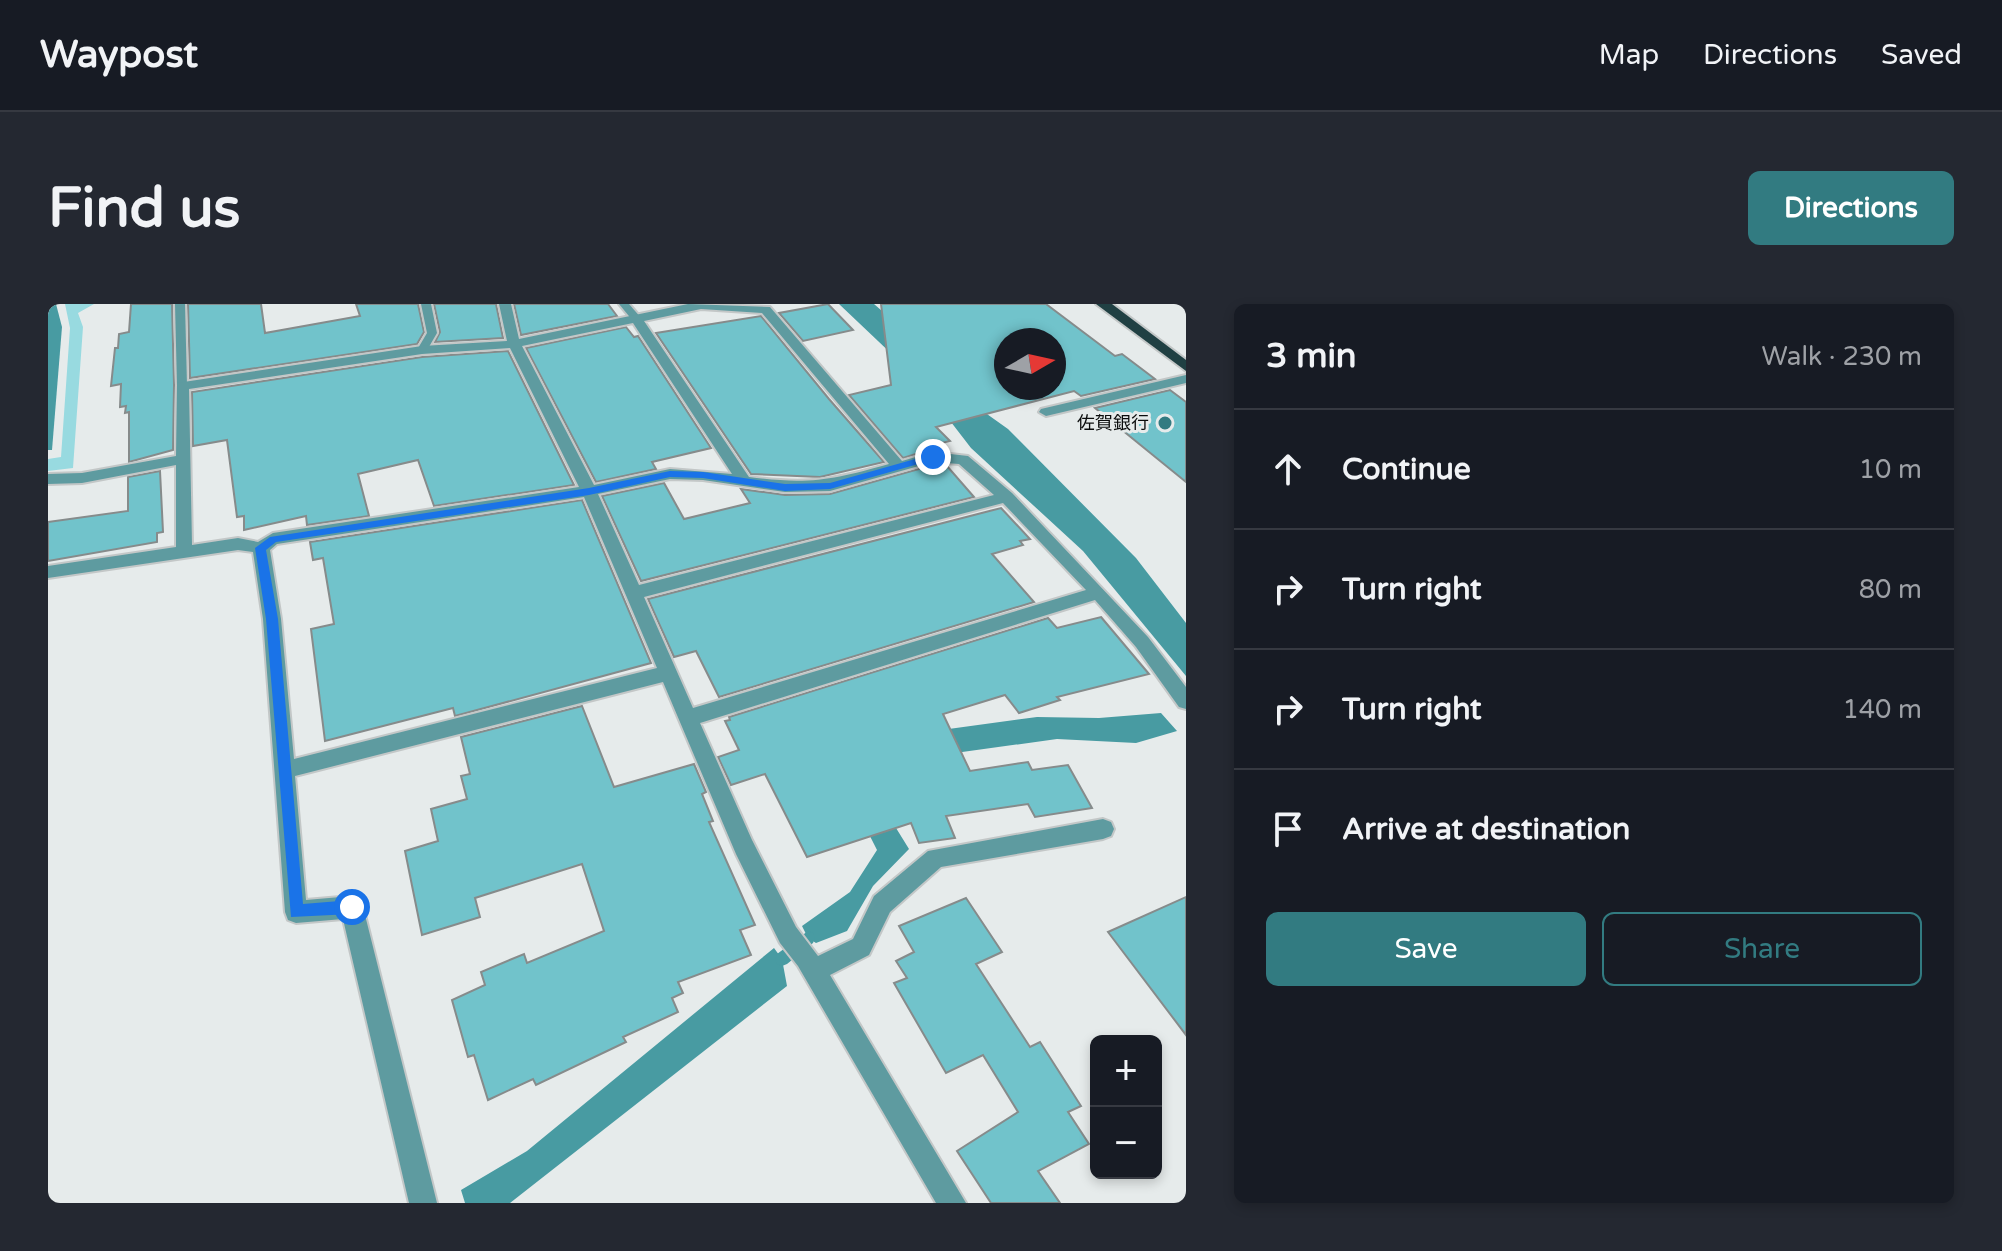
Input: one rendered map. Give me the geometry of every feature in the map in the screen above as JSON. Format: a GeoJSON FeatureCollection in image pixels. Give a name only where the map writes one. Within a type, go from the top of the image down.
{"type":"FeatureCollection","features":[{"type":"Feature","properties":{"kind":"highway"},"geometry":{"type":"LineString","coordinates":[[1103,304],[1186,367]]}},
{"type":"Feature","properties":{"kind":"street"},"geometry":{"type":"LineString","coordinates":[[505,304],[514,344],[589,491],[744,847],[788,935],[952,1203]]}},
{"type":"Feature","properties":{"kind":"street"},"geometry":{"type":"LineString","coordinates":[[184,552],[182,386],[422,350],[514,344],[701,305],[763,307],[900,468]]}},
{"type":"Feature","properties":{"kind":"street"},"geometry":{"type":"LineString","coordinates":[[637,319],[745,482]]}},
{"type":"Feature","properties":{"kind":"street"},"geometry":{"type":"LineString","coordinates":[[1046,412],[1186,379]]}},
{"type":"Feature","properties":{"kind":"street"},"geometry":{"type":"LineString","coordinates":[[48,572],[238,544],[261,548],[273,539],[589,491],[670,474],[703,475],[785,487],[830,486],[933,457],[963,459],[1006,497],[1099,593],[1142,642],[1186,701]]}},
{"type":"Feature","properties":{"kind":"street"},"geometry":{"type":"LineString","coordinates":[[48,479],[82,478],[184,459]]}},
{"type":"Feature","properties":{"kind":"street"},"geometry":{"type":"LineString","coordinates":[[633,593],[1006,497]]}},
{"type":"Feature","properties":{"kind":"street"},"geometry":{"type":"LineString","coordinates":[[261,548],[272,619],[296,912],[352,907],[423,1203]]}},
{"type":"Feature","properties":{"kind":"street"},"geometry":{"type":"LineString","coordinates":[[688,718],[1099,593]]}},
{"type":"Feature","properties":{"kind":"street"},"geometry":{"type":"LineString","coordinates":[[286,770],[668,673]]}},
{"type":"Feature","properties":{"kind":"street"},"geometry":{"type":"LineString","coordinates":[[809,965],[861,947],[882,904],[936,858],[1103,829]]}},
{"type":"Feature","properties":{"kind":"lane"},"geometry":{"type":"LineString","coordinates":[[180,304],[182,386]]}},
{"type":"Feature","properties":{"kind":"lane"},"geometry":{"type":"LineString","coordinates":[[422,350],[432,333],[426,304]]}},
{"type":"Feature","properties":{"kind":"lane"},"geometry":{"type":"LineString","coordinates":[[624,304],[637,319]]}},
{"type":"Feature","properties":{"kind":"shaded area"},"geometry":{"type":"Polygon","coordinates":[[[48,304],[56,304],[62,327],[52,450],[48,450],[48,304]]]}},
{"type":"Feature","properties":{"kind":"shaded area"},"geometry":{"type":"Polygon","coordinates":[[[65,304],[94,304],[78,313],[83,327],[73,468],[48,471],[48,459],[61,457],[70,328],[65,304]]]}},
{"type":"Feature","properties":{"kind":"shaded area"},"geometry":{"type":"Polygon","coordinates":[[[839,304],[874,304],[936,358],[970,402],[1008,429],[1136,558],[1186,623],[1186,676],[1083,551],[971,448],[917,378],[839,304]]]}},
{"type":"Feature","properties":{"kind":"shaded area"},"geometry":{"type":"Polygon","coordinates":[[[1161,713],[1177,731],[1136,743],[1057,739],[955,753],[867,781],[909,849],[873,886],[847,931],[816,943],[808,938],[802,926],[850,892],[877,850],[834,765],[883,738],[1037,717],[1099,718],[1161,713]]]}},
{"type":"Feature","properties":{"kind":"shaded area"},"geometry":{"type":"Polygon","coordinates":[[[774,948],[782,959],[787,986],[510,1203],[465,1203],[461,1190],[527,1151],[774,948]]]}},
{"type":"Feature","properties":{"kind":"building"},"geometry":{"type":"Polygon","coordinates":[[[131,304],[172,304],[174,385],[173,450],[129,462],[129,412],[125,413],[126,406],[120,407],[121,384],[111,386],[115,348],[118,348],[119,334],[129,332],[131,304]]]}},
{"type":"Feature","properties":{"kind":"building"},"geometry":{"type":"Polygon","coordinates":[[[188,304],[261,304],[265,333],[360,316],[356,304],[418,304],[424,332],[417,344],[190,378],[188,304]]]}},
{"type":"Feature","properties":{"kind":"building"},"geometry":{"type":"Polygon","coordinates":[[[434,304],[496,304],[503,338],[435,342],[440,332],[434,304]]]}},
{"type":"Feature","properties":{"kind":"building"},"geometry":{"type":"Polygon","coordinates":[[[514,304],[608,304],[617,316],[521,335],[514,304]]]}},
{"type":"Feature","properties":{"kind":"building"},"geometry":{"type":"Polygon","coordinates":[[[828,304],[853,330],[803,341],[779,313],[828,304]]]}},
{"type":"Feature","properties":{"kind":"building"},"geometry":{"type":"Polygon","coordinates":[[[881,304],[1046,304],[1115,356],[1122,354],[1155,379],[1081,396],[1074,391],[1066,393],[1066,328],[994,328],[994,400],[1040,400],[936,427],[950,441],[929,446],[932,449],[903,458],[849,395],[891,385],[881,304]]]}},
{"type":"Feature","properties":{"kind":"building"},"geometry":{"type":"Polygon","coordinates":[[[761,316],[884,462],[820,477],[751,474],[656,333],[761,316]]]}},
{"type":"Feature","properties":{"kind":"building"},"geometry":{"type":"Polygon","coordinates":[[[626,327],[634,337],[638,336],[711,448],[652,462],[656,469],[596,482],[526,348],[626,327]]]}},
{"type":"Feature","properties":{"kind":"building"},"geometry":{"type":"Polygon","coordinates":[[[508,351],[574,485],[434,506],[418,460],[358,474],[369,516],[307,525],[306,516],[244,530],[244,516],[237,517],[227,440],[193,446],[192,392],[422,357],[508,351]]]}},
{"type":"Feature","properties":{"kind":"building"},"geometry":{"type":"Polygon","coordinates":[[[1170,390],[1186,402],[1186,482],[1095,408],[1170,390]]]}},
{"type":"Feature","properties":{"kind":"building"},"geometry":{"type":"Polygon","coordinates":[[[933,465],[947,466],[974,497],[641,581],[602,496],[664,483],[684,519],[750,503],[741,489],[785,495],[830,494],[933,465]]]}},
{"type":"Feature","properties":{"kind":"building"},"geometry":{"type":"Polygon","coordinates":[[[160,471],[163,532],[157,533],[157,542],[48,561],[48,522],[128,511],[128,477],[160,471]]]}},
{"type":"Feature","properties":{"kind":"building"},"geometry":{"type":"Polygon","coordinates":[[[582,500],[651,663],[455,716],[453,708],[325,741],[311,629],[334,624],[323,558],[313,560],[310,542],[582,500]]]}},
{"type":"Feature","properties":{"kind":"building"},"geometry":{"type":"Polygon","coordinates":[[[1001,508],[1030,539],[1020,541],[1023,545],[992,554],[1034,602],[719,697],[696,651],[674,657],[648,599],[1001,508]]]}},
{"type":"Feature","properties":{"kind":"building"},"geometry":{"type":"Polygon","coordinates":[[[1101,617],[1149,674],[1057,697],[1060,700],[1019,713],[1005,695],[943,714],[970,771],[1028,762],[1032,770],[1068,765],[1092,808],[1035,817],[1028,804],[946,816],[955,838],[919,843],[911,823],[807,857],[765,774],[731,785],[718,757],[739,750],[725,721],[730,720],[729,717],[1048,618],[1057,628],[1101,617]]]}},
{"type":"Feature","properties":{"kind":"building"},"geometry":{"type":"Polygon","coordinates":[[[582,706],[614,787],[694,764],[706,792],[702,794],[713,821],[709,822],[755,925],[740,930],[751,955],[678,982],[683,993],[672,998],[678,1012],[623,1037],[626,1042],[536,1085],[533,1079],[488,1100],[474,1055],[468,1057],[452,1000],[485,985],[481,972],[524,954],[527,963],[604,931],[582,864],[475,898],[480,917],[422,935],[405,851],[438,841],[431,809],[467,799],[461,776],[470,774],[461,737],[582,706]]]}},
{"type":"Feature","properties":{"kind":"building"},"geometry":{"type":"Polygon","coordinates":[[[1186,897],[1186,1035],[1108,932],[1186,897]]]}},
{"type":"Feature","properties":{"kind":"building"},"geometry":{"type":"Polygon","coordinates":[[[966,898],[1002,952],[976,964],[1030,1047],[1040,1042],[1081,1106],[1068,1112],[1089,1144],[1038,1171],[1060,1203],[991,1203],[957,1151],[1018,1112],[983,1055],[946,1073],[894,983],[907,978],[896,961],[914,952],[899,926],[966,898]]]}},
{"type":"Feature","properties":{"kind":"waterway"},"geometry":{"type":"LineString","coordinates":[[782,959],[808,938]]}},
{"type":"Feature","properties":{"kind":"place","name":"佐賀銀行"},"geometry":{"type":"Point","coordinates":[1165,423]}},
{"type":"Feature","properties":{"kind":"route"},"geometry":{"type":"LineString","coordinates":[[352,907],[296,912],[272,619],[261,548],[273,539],[589,491],[670,474],[703,475],[785,487],[830,486],[933,457]]}}]}
